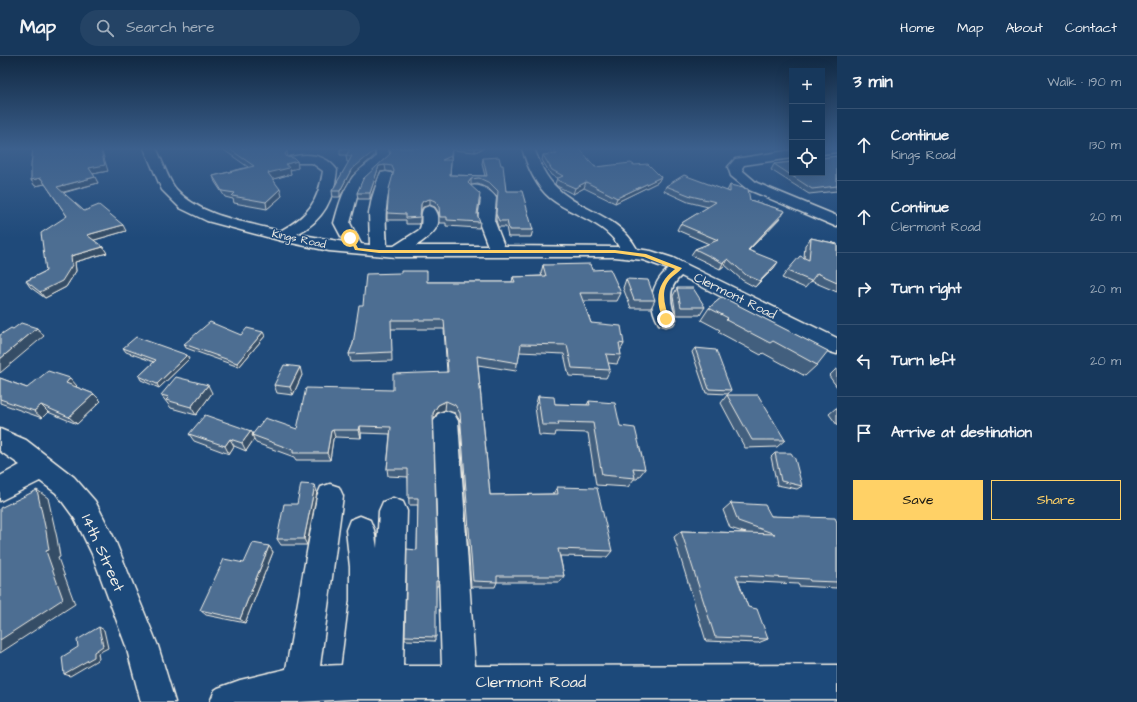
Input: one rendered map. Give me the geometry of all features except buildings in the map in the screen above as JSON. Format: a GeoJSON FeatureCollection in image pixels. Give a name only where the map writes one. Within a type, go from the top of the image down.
{"type":"FeatureCollection","features":[{"type":"Feature","properties":{"kind":"street","name":"Kings Road"},"geometry":{"type":"LineString","coordinates":[[164,178],[169,190],[185,205],[213,218],[282,236],[329,246],[396,252],[630,252]]}},
{"type":"Feature","properties":{"kind":"street"},"geometry":{"type":"LineString","coordinates":[[282,236],[312,218],[327,188],[330,178]]}},
{"type":"Feature","properties":{"kind":"street"},"geometry":{"type":"LineString","coordinates":[[356,249],[342,223],[356,182],[359,178]]}},
{"type":"Feature","properties":{"kind":"street"},"geometry":{"type":"LineString","coordinates":[[379,251],[377,213],[385,178]]}},
{"type":"Feature","properties":{"kind":"street"},"geometry":{"type":"LineString","coordinates":[[542,178],[552,192],[610,228],[628,246],[630,252]]}},
{"type":"Feature","properties":{"kind":"street"},"geometry":{"type":"LineString","coordinates":[[742,178],[752,186],[837,222]]}},
{"type":"Feature","properties":{"kind":"street"},"geometry":{"type":"LineString","coordinates":[[476,189],[489,198],[486,220],[498,252]]}},
{"type":"Feature","properties":{"kind":"street"},"geometry":{"type":"LineString","coordinates":[[396,252],[425,233],[430,226],[429,211]]}},
{"type":"Feature","properties":{"kind":"street","name":"Clermont Road"},"geometry":{"type":"LineString","coordinates":[[630,252],[655,258],[679,268],[837,347]]}},
{"type":"Feature","properties":{"kind":"street"},"geometry":{"type":"LineString","coordinates":[[666,319],[661,302],[662,287],[669,276],[679,268]]}},
{"type":"Feature","properties":{"kind":"street"},"geometry":{"type":"LineString","coordinates":[[446,421],[459,682]]}},
{"type":"Feature","properties":{"kind":"street","name":"14th Street"},"geometry":{"type":"LineString","coordinates":[[0,439],[17,448],[65,485],[84,510],[104,548],[142,646],[158,702]]}},
{"type":"Feature","properties":{"kind":"street"},"geometry":{"type":"LineString","coordinates":[[0,489],[41,467]]}},
{"type":"Feature","properties":{"kind":"street"},"geometry":{"type":"LineString","coordinates":[[301,683],[330,496]]}},
{"type":"Feature","properties":{"kind":"street"},"geometry":{"type":"LineString","coordinates":[[371,682],[394,510]]}},
{"type":"Feature","properties":{"kind":"street"},"geometry":{"type":"LineString","coordinates":[[360,530],[366,588],[364,627],[371,682]]}},
{"type":"Feature","properties":{"kind":"street","name":"Clermont Road"},"geometry":{"type":"LineString","coordinates":[[227,702],[268,689],[301,683],[837,682]]}},
{"type":"Feature","properties":{"kind":"route"},"geometry":{"type":"LineString","coordinates":[[350,238],[356,249],[379,251],[630,252],[645,255],[667,262],[679,268],[669,276],[662,287],[661,302],[662,310],[666,319]]}}]}
